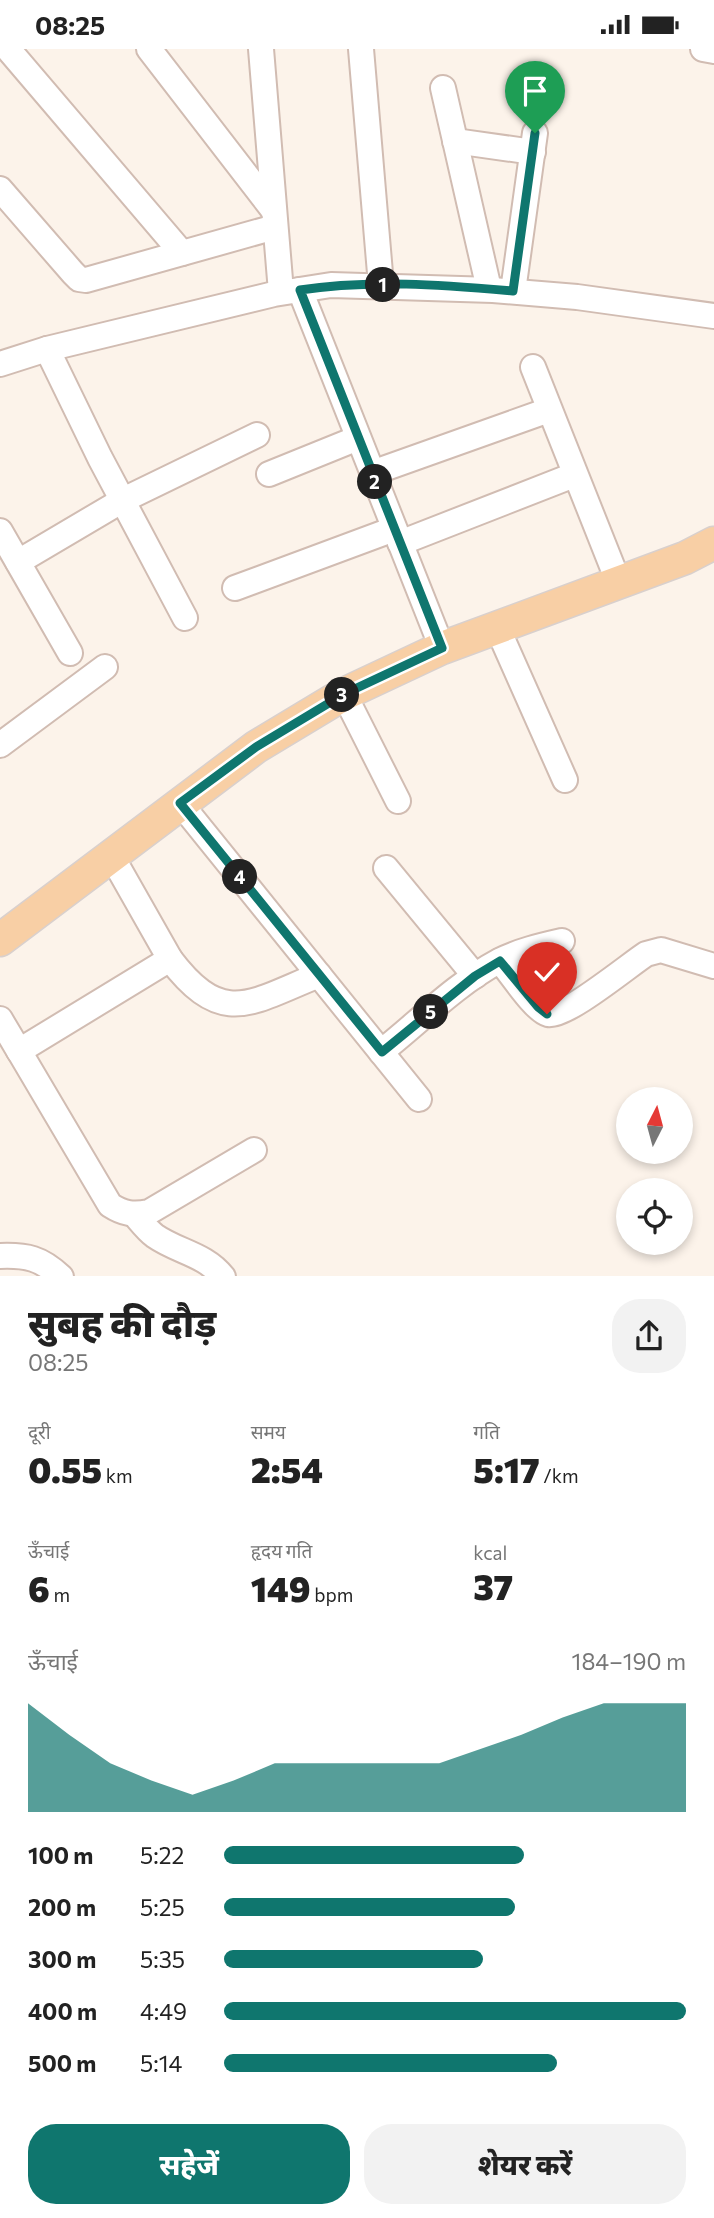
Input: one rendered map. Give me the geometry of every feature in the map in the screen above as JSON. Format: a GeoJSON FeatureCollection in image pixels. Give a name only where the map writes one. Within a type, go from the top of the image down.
{"type":"FeatureCollection","features":[{"type":"Feature","properties":{"kind":"main road"},"geometry":{"type":"LineString","coordinates":[[5,939],[111,855],[256,747],[344,694],[442,648],[685,558],[714,543]]}},
{"type":"Feature","properties":{"kind":"street"},"geometry":{"type":"LineString","coordinates":[[8,49],[181,253]]}},
{"type":"Feature","properties":{"kind":"street"},"geometry":{"type":"LineString","coordinates":[[149,49],[274,219]]}},
{"type":"Feature","properties":{"kind":"street"},"geometry":{"type":"LineString","coordinates":[[261,49],[274,219],[290,291],[358,438],[442,648]]}},
{"type":"Feature","properties":{"kind":"street"},"geometry":{"type":"LineString","coordinates":[[361,49],[382,285]]}},
{"type":"Feature","properties":{"kind":"street"},"geometry":{"type":"LineString","coordinates":[[703,49],[714,51]]}},
{"type":"Feature","properties":{"kind":"street"},"geometry":{"type":"LineString","coordinates":[[443,88],[455,141],[501,290]]}},
{"type":"Feature","properties":{"kind":"street"},"geometry":{"type":"LineString","coordinates":[[455,141],[534,143],[501,290]]}},
{"type":"Feature","properties":{"kind":"street"},"geometry":{"type":"LineString","coordinates":[[0,189],[79,279],[86,280],[181,253],[274,219]]}},
{"type":"Feature","properties":{"kind":"street"},"geometry":{"type":"LineString","coordinates":[[0,365],[47,349],[290,291],[331,285],[501,290],[577,297],[714,316]]}},
{"type":"Feature","properties":{"kind":"street"},"geometry":{"type":"LineString","coordinates":[[47,349],[122,500],[186,618]]}},
{"type":"Feature","properties":{"kind":"street"},"geometry":{"type":"LineString","coordinates":[[533,367],[618,581]]}},
{"type":"Feature","properties":{"kind":"street"},"geometry":{"type":"LineString","coordinates":[[372,473],[549,410]]}},
{"type":"Feature","properties":{"kind":"street"},"geometry":{"type":"LineString","coordinates":[[18,562],[122,500],[257,435]]}},
{"type":"Feature","properties":{"kind":"street"},"geometry":{"type":"LineString","coordinates":[[269,474],[358,438]]}},
{"type":"Feature","properties":{"kind":"street"},"geometry":{"type":"LineString","coordinates":[[235,588],[574,475]]}},
{"type":"Feature","properties":{"kind":"street"},"geometry":{"type":"LineString","coordinates":[[0,531],[70,653]]}},
{"type":"Feature","properties":{"kind":"street"},"geometry":{"type":"LineString","coordinates":[[497,627],[565,780]]}},
{"type":"Feature","properties":{"kind":"street"},"geometry":{"type":"LineString","coordinates":[[0,745],[105,667]]}},
{"type":"Feature","properties":{"kind":"street"},"geometry":{"type":"LineString","coordinates":[[344,694],[398,801]]}},
{"type":"Feature","properties":{"kind":"street"},"geometry":{"type":"LineString","coordinates":[[180,803],[419,1099]]}},
{"type":"Feature","properties":{"kind":"street"},"geometry":{"type":"LineString","coordinates":[[111,855],[170,959],[195,987],[219,1002],[231,1005],[248,1004],[319,975]]}},
{"type":"Feature","properties":{"kind":"street"},"geometry":{"type":"LineString","coordinates":[[386,868],[475,976]]}},
{"type":"Feature","properties":{"kind":"street"},"geometry":{"type":"LineString","coordinates":[[382,1052],[475,976],[500,961],[530,949],[562,941]]}},
{"type":"Feature","properties":{"kind":"street"},"geometry":{"type":"LineString","coordinates":[[500,961],[547,1014],[559,1014],[573,1006],[653,951],[661,950],[714,966]]}},
{"type":"Feature","properties":{"kind":"street"},"geometry":{"type":"LineString","coordinates":[[19,1051],[170,959]]}},
{"type":"Feature","properties":{"kind":"street"},"geometry":{"type":"LineString","coordinates":[[0,1019],[110,1205],[121,1212],[135,1215],[149,1212],[254,1150]]}},
{"type":"Feature","properties":{"kind":"street"},"geometry":{"type":"LineString","coordinates":[[135,1215],[153,1235],[200,1256],[223,1276]]}},
{"type":"Feature","properties":{"kind":"street"},"geometry":{"type":"LineString","coordinates":[[0,1256],[21,1255],[46,1263],[61,1276]]}},
{"type":"Feature","properties":{"kind":"street"},"geometry":{"type":"LineString","coordinates":[[0,1274],[14,1271],[33,1276]]}},
{"type":"Feature","properties":{"kind":"route"},"geometry":{"type":"LineString","coordinates":[[535,133],[513,291],[382,285],[331,285],[300,290],[442,648],[344,694],[256,747],[180,803],[382,1052],[475,976],[500,961],[547,1014]]}}]}
